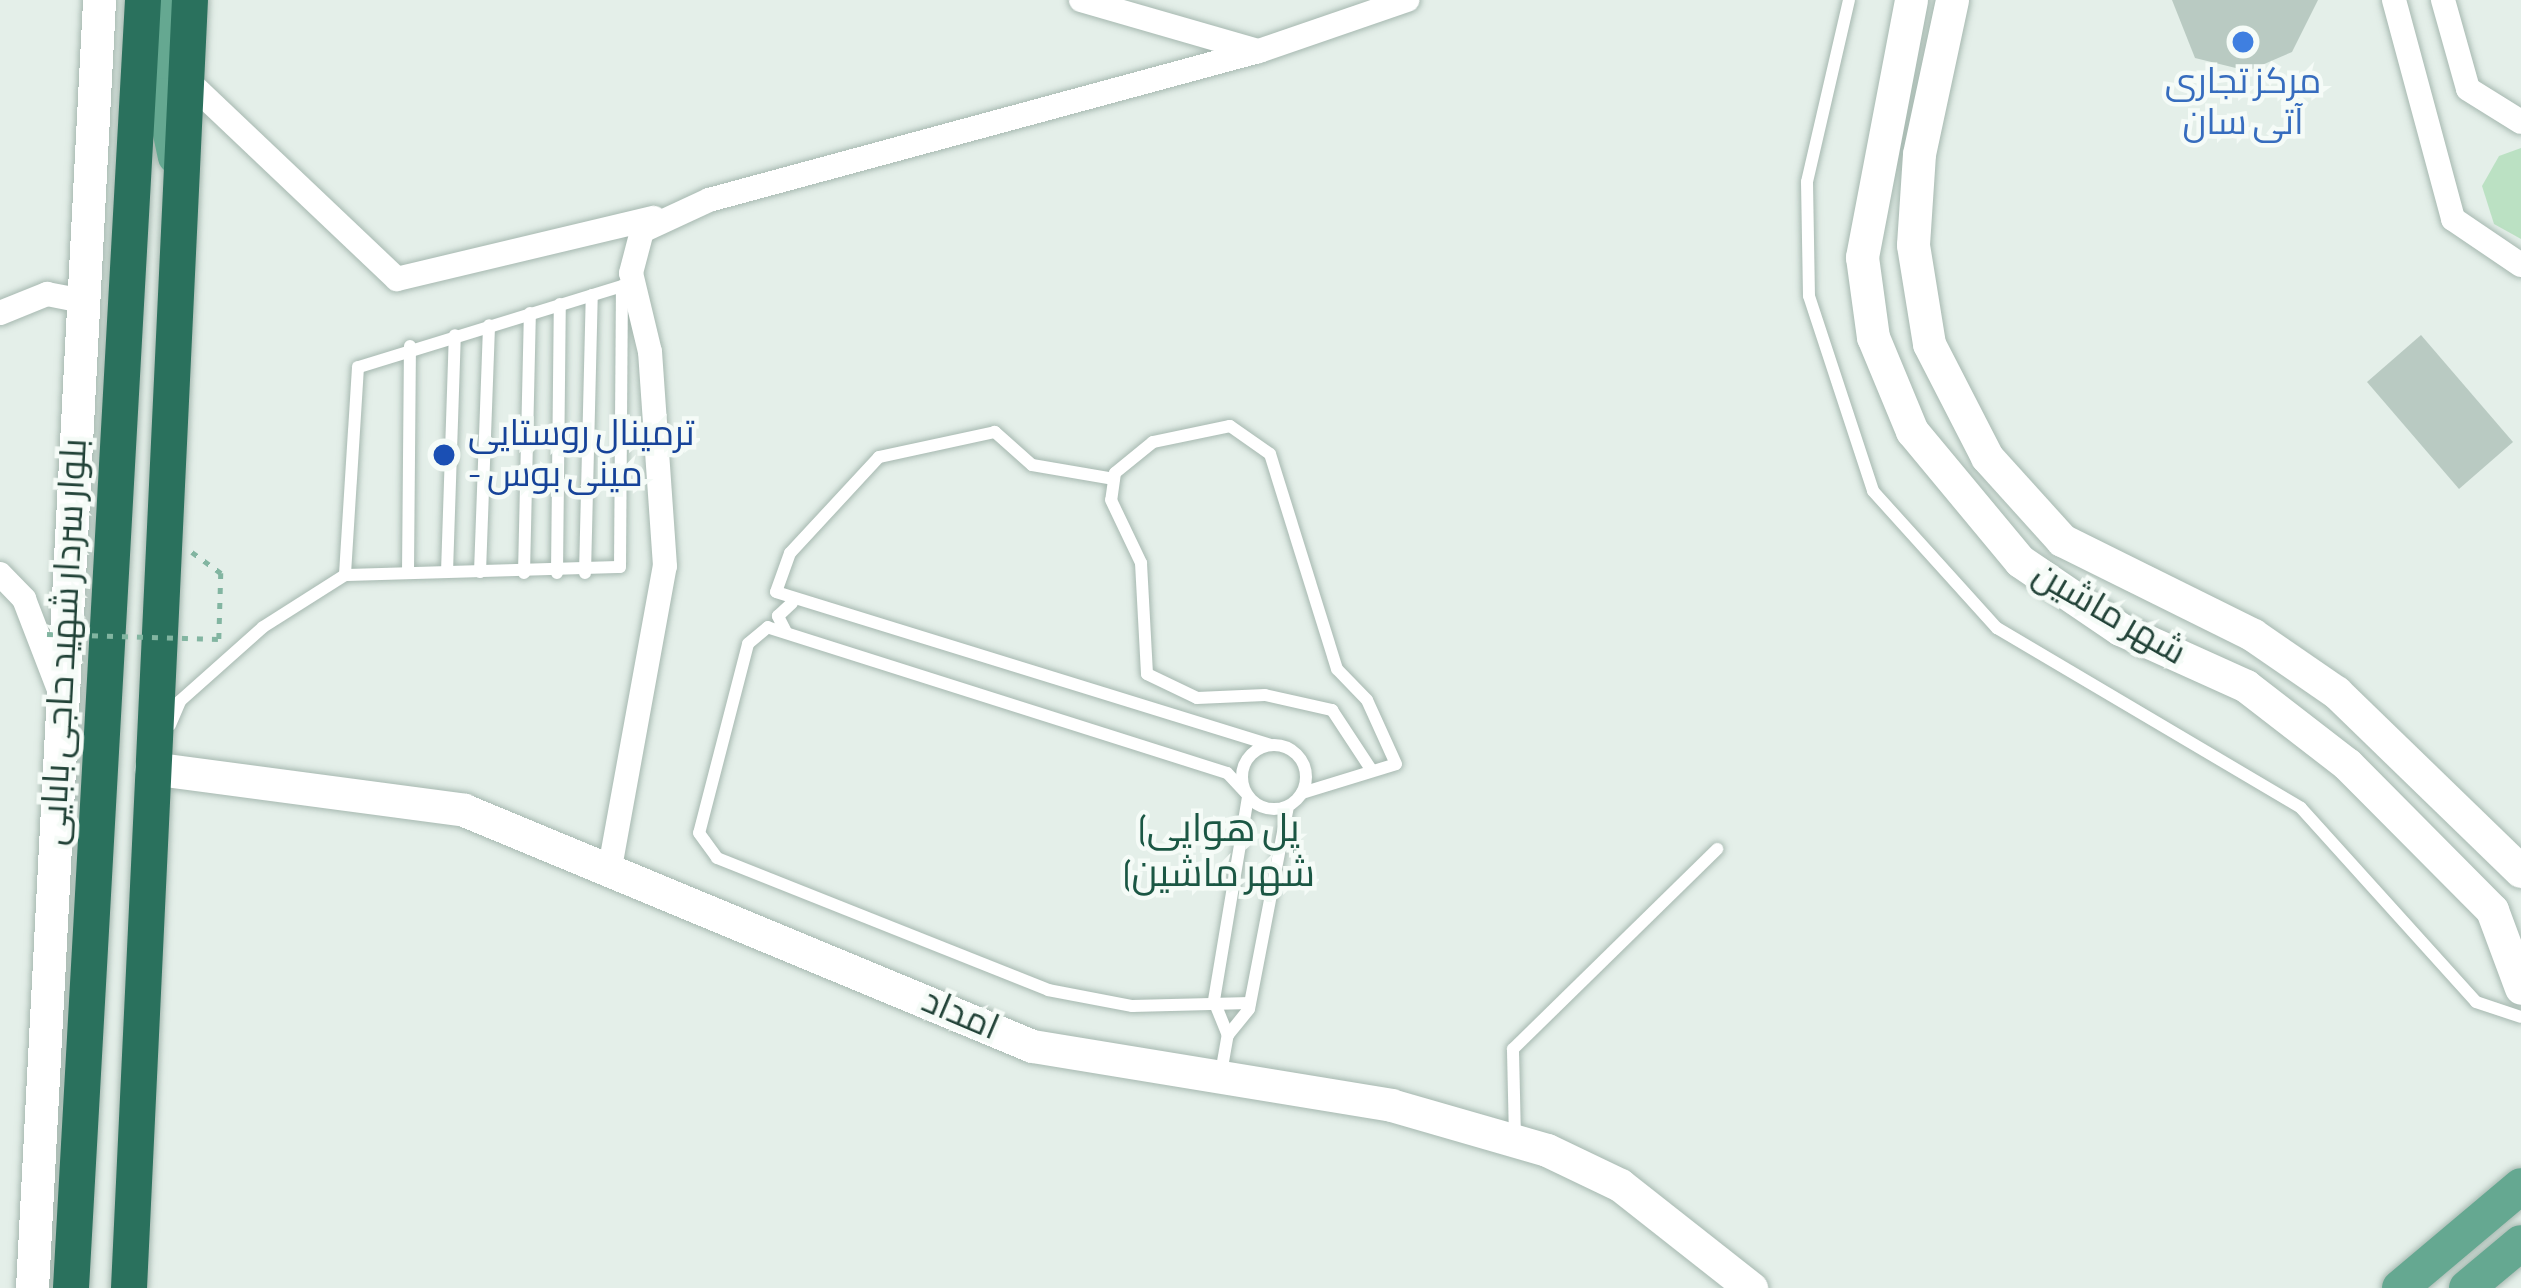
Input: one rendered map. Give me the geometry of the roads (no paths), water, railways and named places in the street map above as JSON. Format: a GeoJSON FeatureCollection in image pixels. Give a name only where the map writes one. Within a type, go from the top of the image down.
{"type":"FeatureCollection","features":[{"type":"Feature","properties":{"kind":"highway","name":"بلوار سردار شهید حاجی بابایی"},"geometry":{"type":"LineString","coordinates":[[71,1288],[143,0]]}},
{"type":"Feature","properties":{"kind":"highway"},"geometry":{"type":"LineString","coordinates":[[129,1288],[190,0]]}},
{"type":"Feature","properties":{"kind":"main road"},"geometry":{"type":"LineString","coordinates":[[169,0],[163,96],[179,172]]}},
{"type":"Feature","properties":{"kind":"main road"},"geometry":{"type":"LineString","coordinates":[[2400,1288],[2521,1186]]}},
{"type":"Feature","properties":{"kind":"main road"},"geometry":{"type":"LineString","coordinates":[[2467,1288],[2521,1243]]}},
{"type":"Feature","properties":{"kind":"street"},"geometry":{"type":"LineString","coordinates":[[32,1288],[99,0]]}},
{"type":"Feature","properties":{"kind":"street"},"geometry":{"type":"LineString","coordinates":[[1081,0],[1258,51]]}},
{"type":"Feature","properties":{"kind":"street"},"geometry":{"type":"LineString","coordinates":[[185,78],[397,279],[657,217],[1258,51],[1407,0]]}},
{"type":"Feature","properties":{"kind":"street","name":"شهر ماشین"},"geometry":{"type":"LineString","coordinates":[[1912,0],[1862,257],[1873,337],[1912,431],[2020,562],[2120,628],[2246,686],[2348,764],[2492,910],[2521,988]]}},
{"type":"Feature","properties":{"kind":"street","name":"شهر ماشین"},"geometry":{"type":"LineString","coordinates":[[1952,0],[1918,154],[1913,245],[1929,344],[1987,458],[2062,540],[2253,635],[2336,692],[2521,871]]}},
{"type":"Feature","properties":{"kind":"street"},"geometry":{"type":"LineString","coordinates":[[2393,0],[2453,219],[2521,265]]}},
{"type":"Feature","properties":{"kind":"street"},"geometry":{"type":"LineString","coordinates":[[2443,0],[2468,89],[2521,122]]}},
{"type":"Feature","properties":{"kind":"street"},"geometry":{"type":"LineString","coordinates":[[609,873],[662,611],[662,475],[631,273],[632,248],[657,217]]}},
{"type":"Feature","properties":{"kind":"street"},"geometry":{"type":"LineString","coordinates":[[0,313],[47,294],[125,309]]}},
{"type":"Feature","properties":{"kind":"street"},"geometry":{"type":"LineString","coordinates":[[0,574],[24,599],[62,697]]}},
{"type":"Feature","properties":{"kind":"street","name":"امداد"},"geometry":{"type":"LineString","coordinates":[[151,768],[407,796],[1032,1046],[1221,1073],[1516,1141],[1620,1185],[1751,1288]]}},
{"type":"Feature","properties":{"kind":"lane"},"geometry":{"type":"LineString","coordinates":[[1849,0],[1807,182],[1809,296],[1873,491],[1997,628],[2301,808],[2476,1002],[2521,1017]]}},
{"type":"Feature","properties":{"kind":"lane"},"geometry":{"type":"LineString","coordinates":[[151,768],[180,701],[263,627],[345,574],[585,573],[620,567],[626,382],[622,286],[410,346],[358,367],[345,574]]}},
{"type":"Feature","properties":{"kind":"lane"},"geometry":{"type":"LineString","coordinates":[[585,573],[592,295]]}},
{"type":"Feature","properties":{"kind":"lane"},"geometry":{"type":"LineString","coordinates":[[556,572],[560,304]]}},
{"type":"Feature","properties":{"kind":"lane"},"geometry":{"type":"LineString","coordinates":[[524,573],[530,313]]}},
{"type":"Feature","properties":{"kind":"lane"},"geometry":{"type":"LineString","coordinates":[[480,572],[489,325]]}},
{"type":"Feature","properties":{"kind":"lane"},"geometry":{"type":"LineString","coordinates":[[447,572],[455,335]]}},
{"type":"Feature","properties":{"kind":"lane"},"geometry":{"type":"LineString","coordinates":[[408,572],[410,346]]}},
{"type":"Feature","properties":{"kind":"lane"},"geometry":{"type":"LineString","coordinates":[[1114,479],[1032,464],[994,432],[879,457],[776,574],[792,603],[1271,745],[1304,764],[1302,793]]}},
{"type":"Feature","properties":{"kind":"lane"},"geometry":{"type":"LineString","coordinates":[[1221,1073],[1228,1035],[1250,1003],[1288,807],[1302,793],[1396,764],[1367,700],[1337,669],[1286,494],[1253,434],[1179,432],[1114,479],[1111,500],[1141,563],[1147,674],[1197,698],[1265,695],[1332,710],[1372,771]]}},
{"type":"Feature","properties":{"kind":"lane"},"geometry":{"type":"LineString","coordinates":[[786,632],[778,616],[792,603]]}},
{"type":"Feature","properties":{"kind":"lane"},"geometry":{"type":"LineString","coordinates":[[1250,1003],[1215,998],[1132,1006],[1048,990],[717,858],[699,832],[748,644],[768,627],[1227,773],[1246,794],[1288,807]]}},
{"type":"Feature","properties":{"kind":"lane"},"geometry":{"type":"LineString","coordinates":[[1228,1035],[1215,998],[1246,794],[1245,761],[1271,745]]}},
{"type":"Feature","properties":{"kind":"lane"},"geometry":{"type":"LineString","coordinates":[[1516,1141],[1513,1049],[1717,849]]}},
{"type":"Feature","properties":{"kind":"place","name":"مرکز تجاری آتی سان"},"geometry":{"type":"Point","coordinates":[2243,42]}},
{"type":"Feature","properties":{"kind":"place","name":"ترمینال روستایی - مینی بوس"},"geometry":{"type":"Point","coordinates":[444,455]}},
{"type":"Feature","properties":{"kind":"district","name":"(پل هوایی (شهر ماشین"},"geometry":{"type":"Point","coordinates":[1219,854]}}]}
